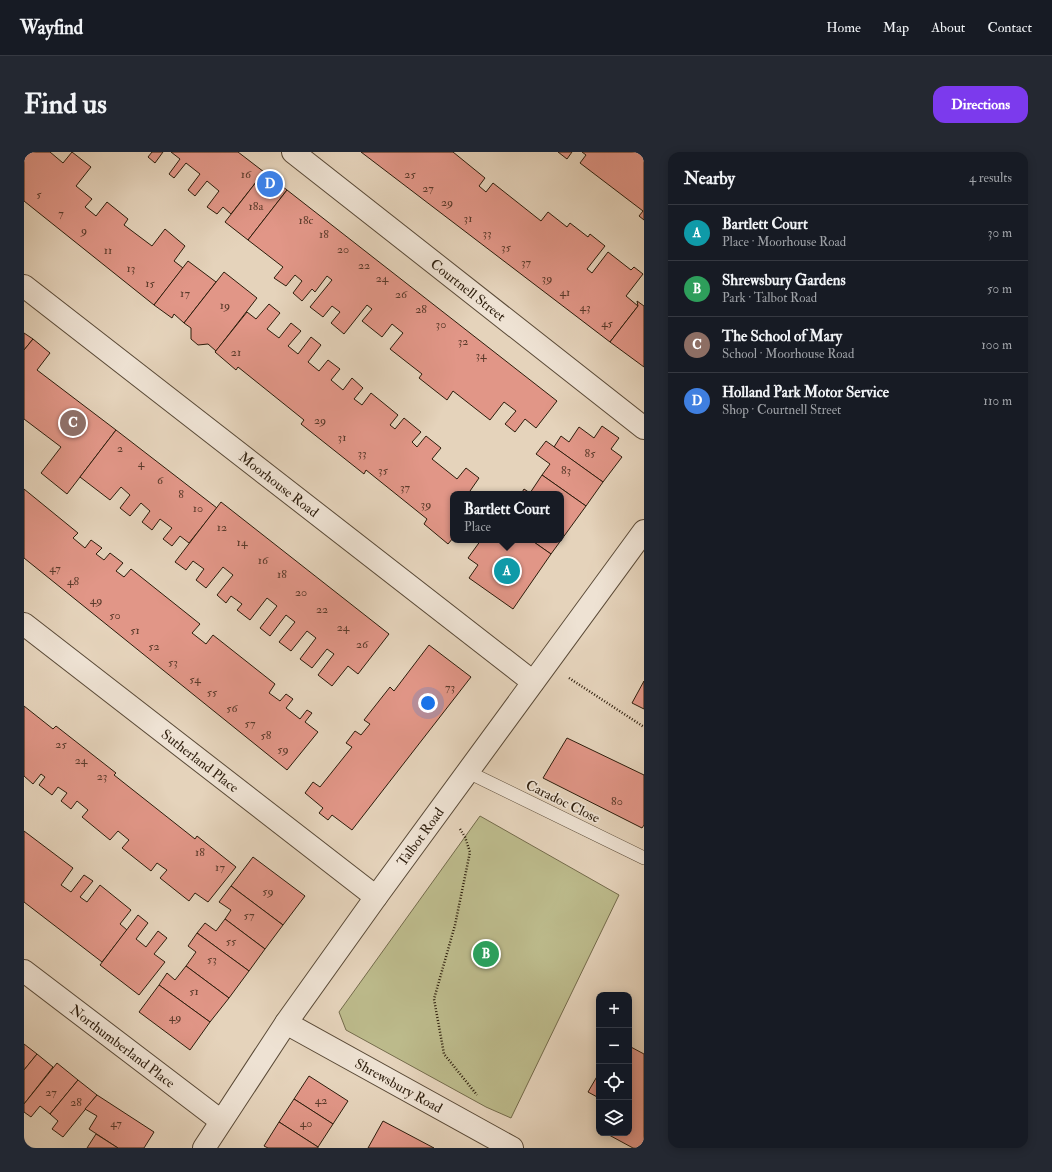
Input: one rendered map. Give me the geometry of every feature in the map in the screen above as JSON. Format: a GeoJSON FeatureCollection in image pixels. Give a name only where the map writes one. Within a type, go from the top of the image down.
{"type":"FeatureCollection","features":[{"type":"Feature","properties":{"kind":"street","name":"Courtnell Street"},"geometry":{"type":"LineString","coordinates":[[293,152],[644,428]]}},
{"type":"Feature","properties":{"kind":"street","name":"Moorhouse Road"},"geometry":{"type":"LineString","coordinates":[[24,286],[533,682]]}},
{"type":"Feature","properties":{"kind":"street","name":"Talbot Road"},"geometry":{"type":"LineString","coordinates":[[204,1148],[286,1023],[376,897],[644,531]]}},
{"type":"Feature","properties":{"kind":"street","name":"Sutherland Place"},"geometry":{"type":"LineString","coordinates":[[24,624],[376,897]]}},
{"type":"Feature","properties":{"kind":"street","name":"Northumberland Place"},"geometry":{"type":"LineString","coordinates":[[24,971],[221,1122]]}},
{"type":"Feature","properties":{"kind":"street","name":"Shrewsbury Road"},"geometry":{"type":"LineString","coordinates":[[286,1023],[504,1143]]}},
{"type":"Feature","properties":{"kind":"lane","name":"Caradoc Close"},"geometry":{"type":"LineString","coordinates":[[468,772],[644,858]]}},
{"type":"Feature","properties":{"kind":"path"},"geometry":{"type":"LineString","coordinates":[[547,664],[644,727]]}},
{"type":"Feature","properties":{"kind":"path"},"geometry":{"type":"LineString","coordinates":[[445,803],[465,837],[470,852],[455,925],[434,999],[444,1054],[486,1107],[504,1143]]}},
{"type":"Feature","properties":{"kind":"shaded area"},"geometry":{"type":"Polygon","coordinates":[[[480,816],[619,895],[511,1118],[486,1107],[346,1030],[339,1012],[480,816]]]}},
{"type":"Feature","properties":{"kind":"building"},"geometry":{"type":"Polygon","coordinates":[[[24,152],[50,152],[63,163],[72,152],[91,167],[76,186],[92,199],[85,207],[96,216],[107,202],[128,219],[124,225],[152,246],[165,229],[185,246],[174,261],[183,268],[154,305],[24,201],[24,152]]]}},
{"type":"Feature","properties":{"kind":"building"},"geometry":{"type":"Polygon","coordinates":[[[152,152],[163,152],[155,163],[148,157],[152,152]]]}},
{"type":"Feature","properties":{"kind":"building"},"geometry":{"type":"Polygon","coordinates":[[[171,152],[238,152],[264,172],[231,214],[223,207],[217,214],[207,207],[219,191],[207,181],[195,196],[188,190],[200,174],[186,163],[174,178],[169,174],[180,159],[171,152]]]}},
{"type":"Feature","properties":{"kind":"building"},"geometry":{"type":"Polygon","coordinates":[[[361,152],[453,152],[485,178],[479,186],[486,192],[493,183],[541,221],[548,212],[567,227],[570,223],[588,237],[590,234],[605,246],[587,269],[592,273],[608,252],[631,270],[634,267],[643,274],[626,296],[638,306],[610,342],[361,152]]]}},
{"type":"Feature","properties":{"kind":"building"},"geometry":{"type":"Polygon","coordinates":[[[558,152],[572,152],[567,159],[558,152]]]}},
{"type":"Feature","properties":{"kind":"building"},"geometry":{"type":"Polygon","coordinates":[[[582,152],[644,152],[644,220],[639,216],[643,211],[580,163],[586,155],[582,152]]]}},
{"type":"Feature","properties":{"kind":"building"},"geometry":{"type":"Polygon","coordinates":[[[264,172],[287,190],[248,240],[225,222],[264,172]]]}},
{"type":"Feature","properties":{"kind":"building"},"geometry":{"type":"Polygon","coordinates":[[[287,190],[557,401],[536,428],[525,419],[515,432],[505,424],[516,411],[504,402],[490,420],[453,391],[447,400],[419,378],[422,374],[390,349],[403,333],[392,324],[382,337],[362,321],[372,309],[367,305],[344,334],[331,323],[340,312],[332,306],[323,317],[310,307],[332,280],[327,276],[315,292],[312,289],[302,301],[293,293],[302,281],[295,275],[286,286],[274,278],[283,267],[248,240],[287,190]]]}},
{"type":"Feature","properties":{"kind":"building"},"geometry":{"type":"Polygon","coordinates":[[[188,261],[216,282],[184,323],[174,314],[172,318],[154,305],[188,261]]]}},
{"type":"Feature","properties":{"kind":"building"},"geometry":{"type":"Polygon","coordinates":[[[224,272],[257,298],[216,351],[208,344],[198,345],[191,339],[191,328],[184,323],[224,272]]]}},
{"type":"Feature","properties":{"kind":"building"},"geometry":{"type":"Polygon","coordinates":[[[637,301],[644,306],[644,367],[610,342],[638,306],[637,301]]]}},
{"type":"Feature","properties":{"kind":"building"},"geometry":{"type":"Polygon","coordinates":[[[269,304],[280,313],[267,329],[279,338],[291,323],[301,331],[288,346],[298,354],[311,337],[321,345],[308,362],[319,371],[328,360],[340,369],[331,380],[343,390],[352,378],[363,388],[354,399],[362,405],[371,393],[398,415],[390,425],[395,429],[404,418],[421,432],[412,442],[417,447],[426,436],[441,448],[432,459],[457,479],[466,468],[479,478],[470,491],[450,491],[450,542],[448,544],[424,524],[427,519],[366,470],[364,474],[301,424],[304,420],[238,367],[236,370],[215,352],[247,312],[256,319],[269,304]]]}},
{"type":"Feature","properties":{"kind":"building"},"geometry":{"type":"Polygon","coordinates":[[[24,333],[33,339],[24,350],[24,333]]]}},
{"type":"Feature","properties":{"kind":"building"},"geometry":{"type":"Polygon","coordinates":[[[33,339],[50,353],[37,370],[116,430],[67,494],[41,473],[61,447],[24,419],[24,350],[33,339]]]}},
{"type":"Feature","properties":{"kind":"building"},"geometry":{"type":"Polygon","coordinates":[[[602,426],[619,438],[611,449],[622,457],[603,482],[554,447],[561,436],[569,442],[579,427],[594,438],[602,426]]]}},
{"type":"Feature","properties":{"kind":"building"},"geometry":{"type":"Polygon","coordinates":[[[116,430],[217,508],[189,543],[180,536],[172,546],[163,539],[172,528],[160,519],[152,530],[142,522],[150,511],[141,503],[130,516],[120,508],[130,495],[121,487],[110,500],[80,477],[116,430]]]}},
{"type":"Feature","properties":{"kind":"building"},"geometry":{"type":"Polygon","coordinates":[[[546,441],[603,482],[586,506],[542,475],[550,464],[536,454],[546,441]]]}},
{"type":"Feature","properties":{"kind":"building"},"geometry":{"type":"Polygon","coordinates":[[[542,475],[586,506],[564,536],[564,491],[531,491],[542,475]]]}},
{"type":"Feature","properties":{"kind":"building"},"geometry":{"type":"Polygon","coordinates":[[[24,489],[78,533],[73,538],[85,548],[91,540],[102,548],[96,554],[104,560],[110,553],[123,563],[116,571],[124,577],[131,569],[200,624],[192,633],[206,644],[213,635],[275,684],[269,693],[280,701],[286,694],[293,699],[286,708],[300,719],[307,710],[312,713],[305,722],[318,732],[287,770],[24,558],[24,489]]]}},
{"type":"Feature","properties":{"kind":"building"},"geometry":{"type":"Polygon","coordinates":[[[221,502],[389,634],[358,674],[348,666],[332,686],[318,675],[334,654],[327,649],[312,668],[300,659],[316,638],[307,631],[291,651],[279,642],[295,622],[286,615],[270,636],[260,628],[277,606],[267,598],[250,620],[237,610],[242,604],[231,596],[226,603],[217,595],[233,575],[223,567],[206,588],[196,580],[204,569],[193,561],[186,570],[175,562],[221,502]]]}},
{"type":"Feature","properties":{"kind":"building"},"geometry":{"type":"Polygon","coordinates":[[[479,543],[535,543],[551,554],[513,609],[469,578],[478,565],[468,558],[479,543]]]}},
{"type":"Feature","properties":{"kind":"building"},"geometry":{"type":"Polygon","coordinates":[[[535,543],[559,543],[551,554],[535,543]]]}},
{"type":"Feature","properties":{"kind":"building"},"geometry":{"type":"Polygon","coordinates":[[[429,645],[471,677],[352,830],[332,815],[328,820],[319,813],[323,808],[305,793],[313,782],[320,787],[352,747],[346,743],[355,731],[361,735],[370,724],[364,720],[390,687],[394,691],[429,645]]]}},
{"type":"Feature","properties":{"kind":"building"},"geometry":{"type":"Polygon","coordinates":[[[644,681],[644,709],[632,703],[644,681]]]}},
{"type":"Feature","properties":{"kind":"building"},"geometry":{"type":"Polygon","coordinates":[[[24,706],[53,729],[56,726],[116,773],[114,775],[195,839],[197,836],[236,867],[208,902],[195,893],[189,901],[160,878],[167,870],[157,863],[151,871],[122,848],[129,840],[118,831],[110,840],[82,817],[88,810],[77,801],[71,809],[61,801],[67,793],[58,787],[52,795],[39,785],[45,777],[41,774],[33,784],[24,776],[24,706]]]}},
{"type":"Feature","properties":{"kind":"building"},"geometry":{"type":"Polygon","coordinates":[[[567,738],[644,775],[644,825],[642,828],[543,778],[567,738]]]}},
{"type":"Feature","properties":{"kind":"building"},"geometry":{"type":"Polygon","coordinates":[[[24,831],[73,868],[61,885],[71,892],[84,875],[93,881],[80,897],[87,902],[100,885],[131,910],[120,924],[127,930],[102,962],[24,902],[24,831]]]}},
{"type":"Feature","properties":{"kind":"building"},"geometry":{"type":"Polygon","coordinates":[[[253,857],[305,896],[283,925],[231,886],[253,857]]]}},
{"type":"Feature","properties":{"kind":"building"},"geometry":{"type":"Polygon","coordinates":[[[231,886],[283,925],[265,949],[225,919],[231,910],[219,902],[231,886]]]}},
{"type":"Feature","properties":{"kind":"building"},"geometry":{"type":"Polygon","coordinates":[[[138,915],[148,923],[136,939],[146,947],[158,931],[167,938],[154,954],[165,962],[139,995],[100,965],[138,915]]]}},
{"type":"Feature","properties":{"kind":"building"},"geometry":{"type":"Polygon","coordinates":[[[225,919],[265,949],[249,971],[197,933],[205,923],[216,931],[225,919]]]}},
{"type":"Feature","properties":{"kind":"building"},"geometry":{"type":"Polygon","coordinates":[[[197,933],[249,971],[229,998],[186,966],[196,952],[188,946],[197,933]]]}},
{"type":"Feature","properties":{"kind":"building"},"geometry":{"type":"Polygon","coordinates":[[[186,966],[229,998],[210,1022],[159,985],[167,973],[175,980],[186,966]]]}},
{"type":"Feature","properties":{"kind":"building"},"geometry":{"type":"Polygon","coordinates":[[[159,985],[210,1022],[190,1050],[139,1012],[159,985]]]}},
{"type":"Feature","properties":{"kind":"building"},"geometry":{"type":"Polygon","coordinates":[[[24,1044],[37,1054],[24,1070],[24,1044]]]}},
{"type":"Feature","properties":{"kind":"building"},"geometry":{"type":"Polygon","coordinates":[[[632,1048],[644,1054],[644,1148],[633,1148],[611,1136],[632,1136],[632,1048]]]}},
{"type":"Feature","properties":{"kind":"building"},"geometry":{"type":"Polygon","coordinates":[[[37,1054],[53,1067],[24,1104],[24,1070],[37,1054]]]}},
{"type":"Feature","properties":{"kind":"building"},"geometry":{"type":"Polygon","coordinates":[[[57,1063],[78,1080],[50,1114],[40,1106],[31,1117],[24,1112],[24,1104],[57,1063]]]}},
{"type":"Feature","properties":{"kind":"building"},"geometry":{"type":"Polygon","coordinates":[[[309,1076],[348,1101],[333,1124],[294,1099],[309,1076]]]}},
{"type":"Feature","properties":{"kind":"building"},"geometry":{"type":"Polygon","coordinates":[[[596,1078],[596,1096],[588,1092],[596,1078]]]}},
{"type":"Feature","properties":{"kind":"building"},"geometry":{"type":"Polygon","coordinates":[[[78,1080],[97,1095],[63,1137],[52,1129],[58,1121],[50,1114],[78,1080]]]}},
{"type":"Feature","properties":{"kind":"building"},"geometry":{"type":"Polygon","coordinates":[[[97,1095],[154,1132],[144,1148],[118,1148],[89,1129],[97,1116],[85,1109],[97,1095]]]}},
{"type":"Feature","properties":{"kind":"building"},"geometry":{"type":"Polygon","coordinates":[[[294,1099],[333,1124],[318,1147],[279,1122],[294,1099]]]}},
{"type":"Feature","properties":{"kind":"building"},"geometry":{"type":"Polygon","coordinates":[[[383,1121],[434,1148],[368,1148],[383,1121]]]}},
{"type":"Feature","properties":{"kind":"building"},"geometry":{"type":"Polygon","coordinates":[[[279,1122],[318,1148],[268,1148],[264,1146],[279,1122]]]}},
{"type":"Feature","properties":{"kind":"building"},"geometry":{"type":"Polygon","coordinates":[[[96,1134],[118,1148],[87,1148],[96,1134]]]}},
{"type":"Feature","properties":{"kind":"place","name":"Holland Park Motor Service"},"geometry":{"type":"Point","coordinates":[270,184]}},
{"type":"Feature","properties":{"kind":"place","name":"The School of Mary"},"geometry":{"type":"Point","coordinates":[73,423]}},
{"type":"Feature","properties":{"kind":"place","name":"Bartlett Court"},"geometry":{"type":"Point","coordinates":[507,571]}},
{"type":"Feature","properties":{"kind":"place","name":"Shrewsbury Gardens"},"geometry":{"type":"Point","coordinates":[486,954]}}]}
